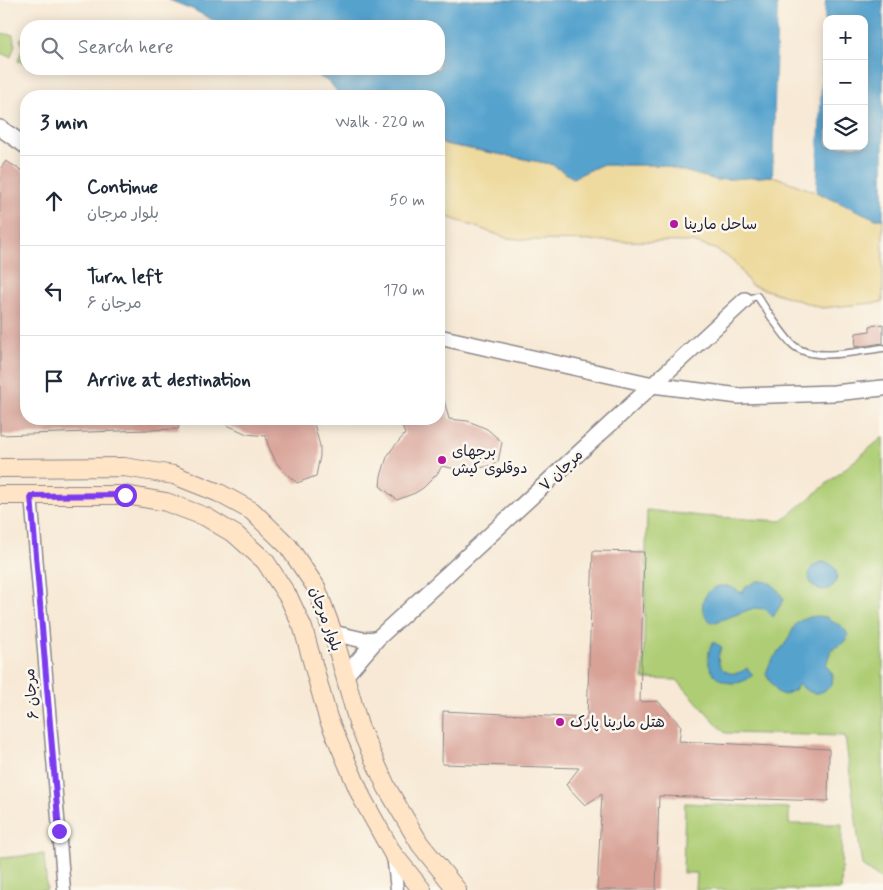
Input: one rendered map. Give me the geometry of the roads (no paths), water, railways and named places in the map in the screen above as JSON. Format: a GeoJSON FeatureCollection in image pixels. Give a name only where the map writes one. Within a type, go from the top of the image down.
{"type":"FeatureCollection","features":[{"type":"Feature","properties":{"kind":"main road","name":"بلوار مرجان"},"geometry":{"type":"LineString","coordinates":[[0,468],[124,467],[174,475],[219,493],[252,511],[288,546],[316,587],[333,633],[359,726],[386,788],[420,844],[457,890]]}},
{"type":"Feature","properties":{"kind":"main road"},"geometry":{"type":"LineString","coordinates":[[30,469],[31,496]]}},
{"type":"Feature","properties":{"kind":"main road","name":"بلوار مرجان"},"geometry":{"type":"LineString","coordinates":[[0,495],[125,495],[166,502],[206,517],[236,535],[265,561],[289,598],[303,628],[328,718],[362,798],[393,854],[422,890]]}},
{"type":"Feature","properties":{"kind":"street"},"geometry":{"type":"LineString","coordinates":[[0,128],[20,142]]}},
{"type":"Feature","properties":{"kind":"street","name":"مرجان ۷"},"geometry":{"type":"LineString","coordinates":[[345,676],[377,639],[745,300]]}},
{"type":"Feature","properties":{"kind":"street"},"geometry":{"type":"LineString","coordinates":[[445,338],[653,385],[739,396],[834,393],[883,388]]}},
{"type":"Feature","properties":{"kind":"street","name":"مرجان ۶"},"geometry":{"type":"LineString","coordinates":[[31,496],[64,890]]}},
{"type":"Feature","properties":{"kind":"street"},"geometry":{"type":"LineString","coordinates":[[333,633],[364,640],[377,639]]}},
{"type":"Feature","properties":{"kind":"street"},"geometry":{"type":"LineString","coordinates":[[393,854],[397,890]]}},
{"type":"Feature","properties":{"kind":"lane"},"geometry":{"type":"LineString","coordinates":[[745,300],[757,296],[792,344],[806,353],[828,354],[883,348]]}},
{"type":"Feature","properties":{"kind":"water"},"geometry":{"type":"Polygon","coordinates":[[[169,0],[778,0],[773,176],[716,180],[662,165],[601,165],[573,178],[551,164],[445,144],[445,90],[336,90],[329,82],[316,75],[445,75],[445,20],[213,20],[169,0]]]}},
{"type":"Feature","properties":{"kind":"water"},"geometry":{"type":"Polygon","coordinates":[[[825,0],[883,0],[883,219],[876,219],[816,192],[823,43],[823,150],[868,150],[868,15],[824,15],[825,0]]]}},
{"type":"Feature","properties":{"kind":"water"},"geometry":{"type":"Polygon","coordinates":[[[823,562],[833,566],[837,576],[833,586],[823,590],[813,586],[809,576],[813,566],[823,562]]]}},
{"type":"Feature","properties":{"kind":"water"},"geometry":{"type":"Polygon","coordinates":[[[757,581],[771,583],[777,588],[784,600],[773,617],[765,609],[754,608],[713,623],[707,618],[703,606],[704,599],[712,589],[719,586],[727,586],[742,593],[746,587],[757,581]]]}},
{"type":"Feature","properties":{"kind":"water"},"geometry":{"type":"Polygon","coordinates":[[[808,617],[827,617],[844,628],[848,636],[843,643],[831,650],[826,665],[833,675],[832,685],[819,693],[811,692],[798,684],[795,690],[784,695],[778,693],[766,675],[767,669],[797,623],[808,617]]]}},
{"type":"Feature","properties":{"kind":"water"},"geometry":{"type":"Polygon","coordinates":[[[713,642],[722,647],[718,660],[724,670],[728,673],[734,673],[741,672],[747,668],[753,675],[743,681],[734,683],[725,682],[717,677],[712,671],[709,662],[709,652],[713,642]]]}},
{"type":"Feature","properties":{"kind":"place","name":"ساحل مارینا"},"geometry":{"type":"Point","coordinates":[674,224]}},
{"type":"Feature","properties":{"kind":"place","name":"برجهای دوقلوی کیش"},"geometry":{"type":"Point","coordinates":[442,460]}},
{"type":"Feature","properties":{"kind":"place","name":"هتل مارینا پارک"},"geometry":{"type":"Point","coordinates":[560,722]}}]}
